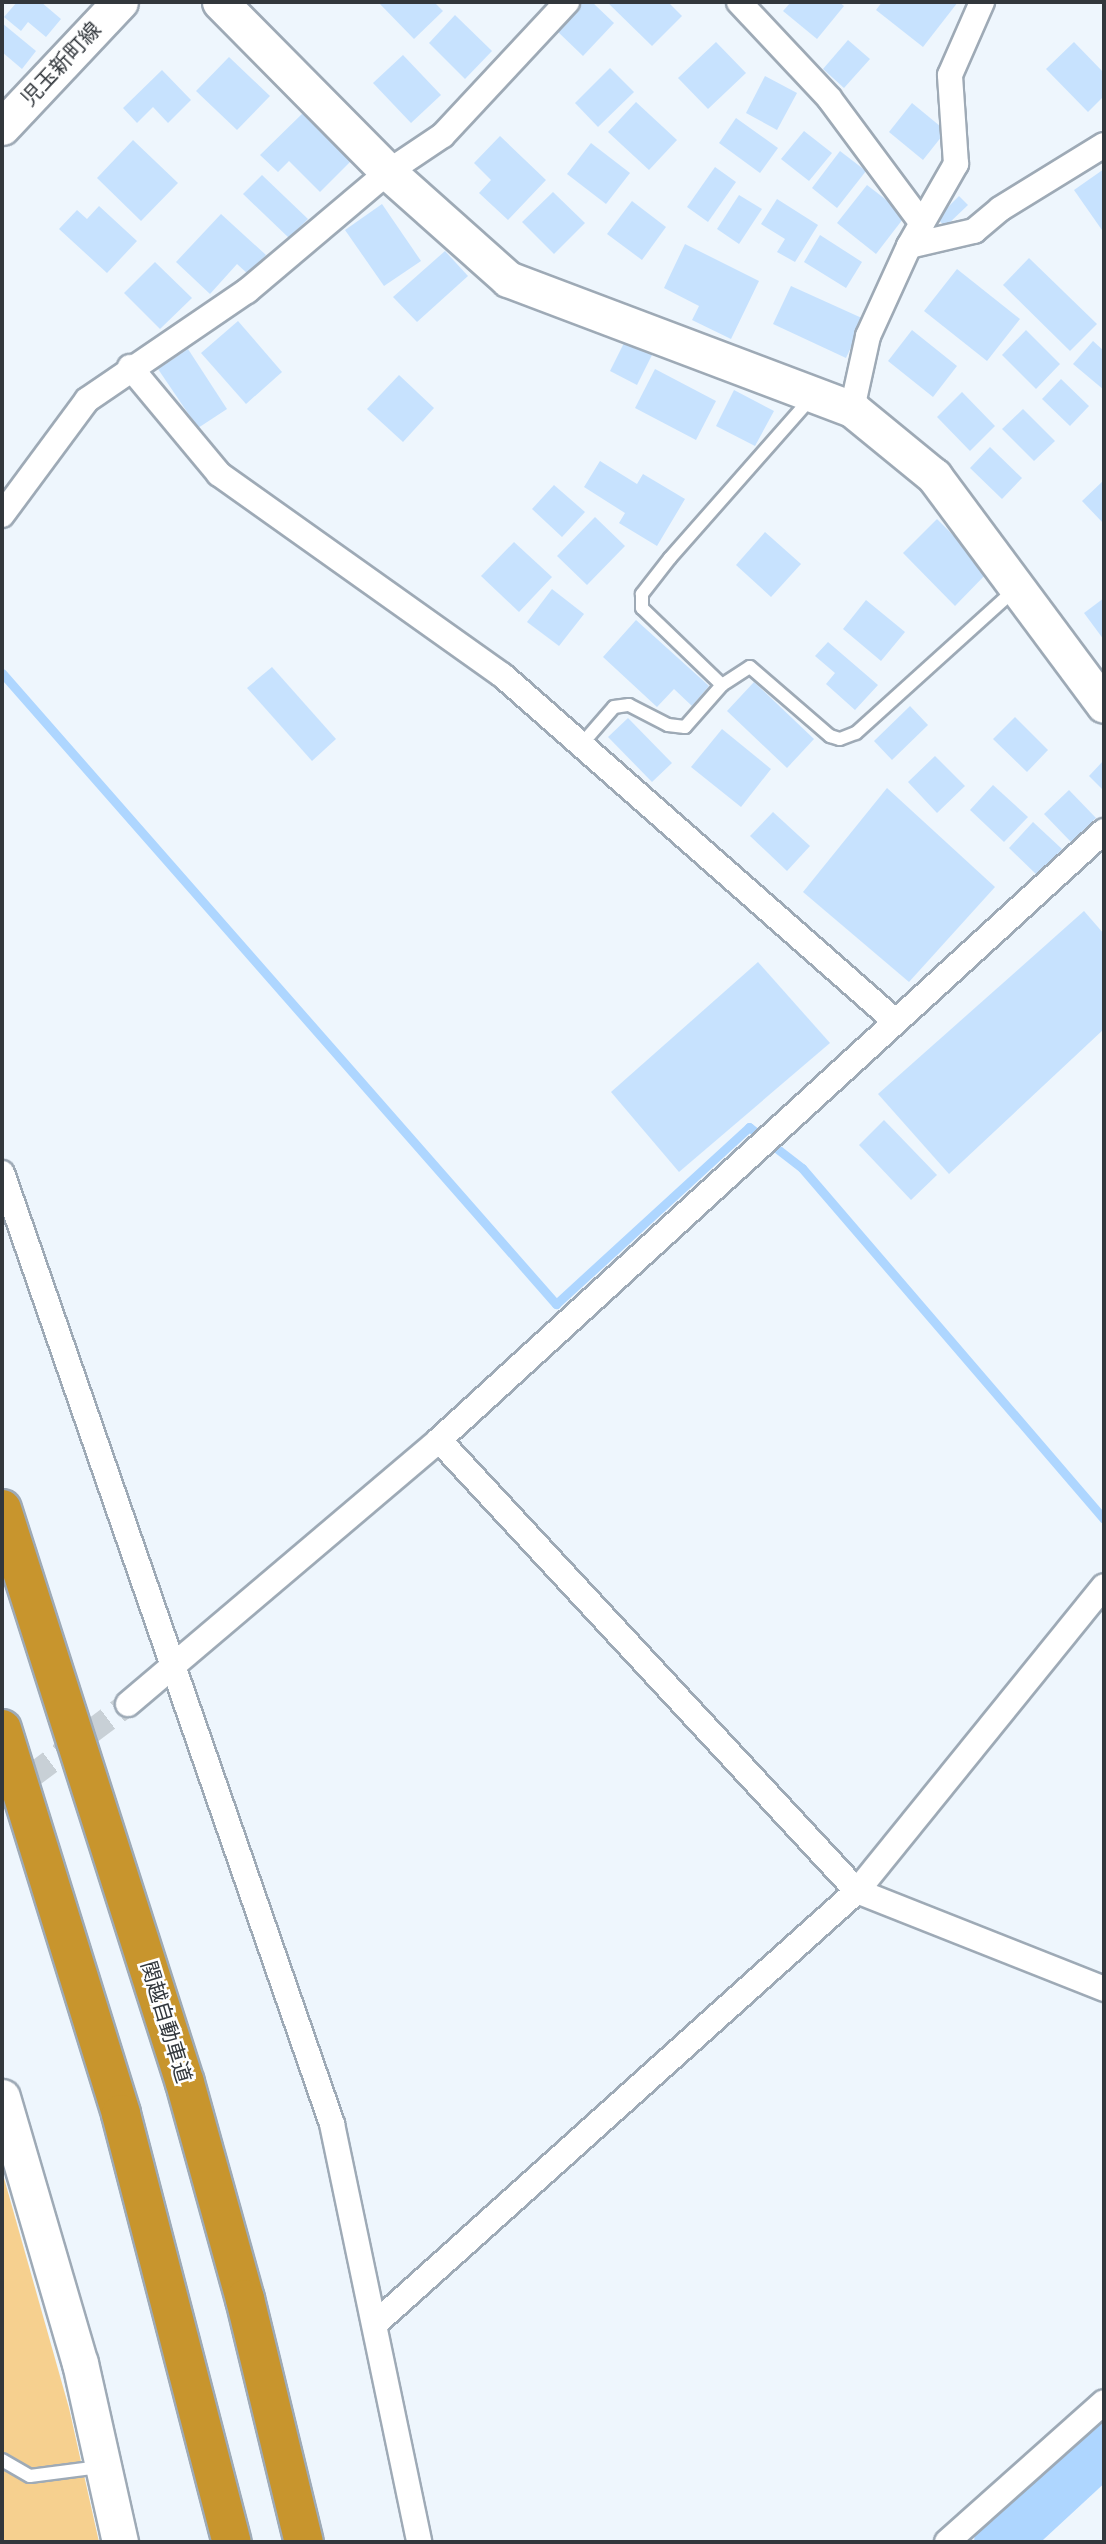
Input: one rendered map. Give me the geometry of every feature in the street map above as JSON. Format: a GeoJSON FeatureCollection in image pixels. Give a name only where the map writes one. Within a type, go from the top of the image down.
{"type":"FeatureCollection","features":[{"type":"Feature","properties":{"kind":"highway","name":"関越自動車道"},"geometry":{"type":"LineString","coordinates":[[2,1509],[185,2083],[245,2299],[304,2542]]}},
{"type":"Feature","properties":{"kind":"highway"},"geometry":{"type":"LineString","coordinates":[[2,1729],[121,2113],[232,2542]]}},
{"type":"Feature","properties":{"kind":"street","name":"児玉新町線"},"geometry":{"type":"LineString","coordinates":[[2,127],[120,2]]}},
{"type":"Feature","properties":{"kind":"street"},"geometry":{"type":"LineString","coordinates":[[219,2],[388,172],[508,279],[852,409],[934,476],[1015,589],[1104,705]]}},
{"type":"Feature","properties":{"kind":"street"},"geometry":{"type":"LineString","coordinates":[[2,515],[88,400],[130,367],[247,290],[388,172],[443,135],[567,2]]}},
{"type":"Feature","properties":{"kind":"street"},"geometry":{"type":"LineString","coordinates":[[739,2],[829,97],[922,223]]}},
{"type":"Feature","properties":{"kind":"street"},"geometry":{"type":"LineString","coordinates":[[852,409],[868,336],[909,246],[956,164],[950,75],[982,2]]}},
{"type":"Feature","properties":{"kind":"street"},"geometry":{"type":"LineString","coordinates":[[909,246],[974,231],[1000,209],[1104,145]]}},
{"type":"Feature","properties":{"kind":"street"},"geometry":{"type":"LineString","coordinates":[[130,367],[219,474],[502,675],[895,1021]]}},
{"type":"Feature","properties":{"kind":"street"},"geometry":{"type":"LineString","coordinates":[[128,1704],[439,1440],[1104,831]]}},
{"type":"Feature","properties":{"kind":"street"},"geometry":{"type":"LineString","coordinates":[[2,1173],[175,1663],[332,2124],[376,2323],[419,2542]]}},
{"type":"Feature","properties":{"kind":"street"},"geometry":{"type":"LineString","coordinates":[[439,1440],[857,1891],[1104,1989]]}},
{"type":"Feature","properties":{"kind":"street"},"geometry":{"type":"LineString","coordinates":[[376,2323],[857,1891],[1104,1586]]}},
{"type":"Feature","properties":{"kind":"street"},"geometry":{"type":"LineString","coordinates":[[2,2097],[80,2363],[120,2542]]}},
{"type":"Feature","properties":{"kind":"street"},"geometry":{"type":"LineString","coordinates":[[947,2542],[1104,2402]]}},
{"type":"Feature","properties":{"kind":"lane"},"geometry":{"type":"LineString","coordinates":[[722,685],[642,608],[642,594],[815,394]]}},
{"type":"Feature","properties":{"kind":"lane"},"geometry":{"type":"LineString","coordinates":[[581,745],[614,707],[629,705],[668,725],[685,727],[722,685],[750,667],[830,736],[840,739],[856,733],[1015,589]]}},
{"type":"Feature","properties":{"kind":"lane"},"geometry":{"type":"LineString","coordinates":[[2,2460],[30,2476],[103,2466]]}},
{"type":"Feature","properties":{"kind":"shaded area"},"geometry":{"type":"Polygon","coordinates":[[[2,2171],[69,2408],[99,2542],[2,2542],[2,2171]]]}},
{"type":"Feature","properties":{"kind":"building"},"geometry":{"type":"Polygon","coordinates":[[[17,2],[41,2],[61,19],[46,37],[28,22],[21,31],[4,17],[17,2]]]}},
{"type":"Feature","properties":{"kind":"building"},"geometry":{"type":"Polygon","coordinates":[[[378,2],[434,2],[443,11],[414,39],[378,2]]]}},
{"type":"Feature","properties":{"kind":"building"},"geometry":{"type":"Polygon","coordinates":[[[583,2],[592,2],[614,23],[583,56],[556,30],[583,2]]]}},
{"type":"Feature","properties":{"kind":"building"},"geometry":{"type":"Polygon","coordinates":[[[607,2],[668,2],[682,16],[652,46],[607,2]]]}},
{"type":"Feature","properties":{"kind":"building"},"geometry":{"type":"Polygon","coordinates":[[[791,2],[839,2],[844,6],[817,39],[783,11],[791,2]]]}},
{"type":"Feature","properties":{"kind":"building"},"geometry":{"type":"Polygon","coordinates":[[[882,2],[958,2],[923,47],[876,10],[882,2]]]}},
{"type":"Feature","properties":{"kind":"building"},"geometry":{"type":"Polygon","coordinates":[[[455,15],[492,51],[465,79],[429,43],[455,15]]]}},
{"type":"Feature","properties":{"kind":"building"},"geometry":{"type":"Polygon","coordinates":[[[2,23],[36,51],[22,69],[2,52],[2,23]]]}},
{"type":"Feature","properties":{"kind":"building"},"geometry":{"type":"Polygon","coordinates":[[[848,40],[870,59],[844,88],[823,69],[848,40]]]}},
{"type":"Feature","properties":{"kind":"building"},"geometry":{"type":"Polygon","coordinates":[[[716,42],[746,73],[708,109],[678,78],[716,42]]]}},
{"type":"Feature","properties":{"kind":"building"},"geometry":{"type":"Polygon","coordinates":[[[1074,42],[1104,73],[1104,96],[1088,112],[1046,69],[1074,42]]]}},
{"type":"Feature","properties":{"kind":"building"},"geometry":{"type":"Polygon","coordinates":[[[403,55],[441,95],[411,123],[373,83],[403,55]]]}},
{"type":"Feature","properties":{"kind":"building"},"geometry":{"type":"Polygon","coordinates":[[[229,57],[270,96],[237,130],[196,91],[229,57]]]}},
{"type":"Feature","properties":{"kind":"building"},"geometry":{"type":"Polygon","coordinates":[[[610,68],[634,92],[598,127],[575,103],[610,68]]]}},
{"type":"Feature","properties":{"kind":"building"},"geometry":{"type":"Polygon","coordinates":[[[162,70],[191,100],[168,123],[153,107],[137,123],[123,108],[162,70]]]}},
{"type":"Feature","properties":{"kind":"building"},"geometry":{"type":"Polygon","coordinates":[[[765,76],[797,93],[777,130],[746,113],[765,76]]]}},
{"type":"Feature","properties":{"kind":"building"},"geometry":{"type":"Polygon","coordinates":[[[636,102],[677,140],[649,170],[608,132],[636,102]]]}},
{"type":"Feature","properties":{"kind":"building"},"geometry":{"type":"Polygon","coordinates":[[[912,103],[946,131],[923,160],[889,132],[912,103]]]}},
{"type":"Feature","properties":{"kind":"building"},"geometry":{"type":"Polygon","coordinates":[[[304,112],[352,160],[320,192],[289,161],[278,172],[260,155],[304,112]]]}},
{"type":"Feature","properties":{"kind":"building"},"geometry":{"type":"Polygon","coordinates":[[[736,118],[778,148],[760,173],[719,143],[736,118]]]}},
{"type":"Feature","properties":{"kind":"building"},"geometry":{"type":"Polygon","coordinates":[[[804,131],[832,153],[809,181],[781,159],[804,131]]]}},
{"type":"Feature","properties":{"kind":"building"},"geometry":{"type":"Polygon","coordinates":[[[500,136],[546,180],[508,220],[479,193],[491,180],[474,163],[500,136]]]}},
{"type":"Feature","properties":{"kind":"building"},"geometry":{"type":"Polygon","coordinates":[[[133,140],[178,183],[141,221],[97,178],[133,140]]]}},
{"type":"Feature","properties":{"kind":"building"},"geometry":{"type":"Polygon","coordinates":[[[591,143],[630,173],[606,204],[567,174],[591,143]]]}},
{"type":"Feature","properties":{"kind":"building"},"geometry":{"type":"Polygon","coordinates":[[[840,151],[866,171],[837,208],[812,188],[840,151]]]}},
{"type":"Feature","properties":{"kind":"building"},"geometry":{"type":"Polygon","coordinates":[[[715,167],[736,182],[708,222],[687,207],[715,167]]]}},
{"type":"Feature","properties":{"kind":"building"},"geometry":{"type":"Polygon","coordinates":[[[1104,169],[1104,233],[1074,190],[1104,169]]]}},
{"type":"Feature","properties":{"kind":"building"},"geometry":{"type":"Polygon","coordinates":[[[262,175],[308,219],[289,238],[243,194],[262,175]]]}},
{"type":"Feature","properties":{"kind":"building"},"geometry":{"type":"Polygon","coordinates":[[[867,185],[906,215],[876,254],[837,223],[867,185]]]}},
{"type":"Feature","properties":{"kind":"building"},"geometry":{"type":"Polygon","coordinates":[[[553,192],[585,223],[554,254],[522,222],[553,192]]]}},
{"type":"Feature","properties":{"kind":"building"},"geometry":{"type":"Polygon","coordinates":[[[739,195],[762,209],[739,244],[717,229],[739,195]]]}},
{"type":"Feature","properties":{"kind":"building"},"geometry":{"type":"Polygon","coordinates":[[[959,196],[968,205],[945,227],[937,218],[959,196]]]}},
{"type":"Feature","properties":{"kind":"building"},"geometry":{"type":"Polygon","coordinates":[[[777,199],[818,225],[795,262],[777,252],[785,239],[761,224],[777,199]]]}},
{"type":"Feature","properties":{"kind":"building"},"geometry":{"type":"Polygon","coordinates":[[[632,201],[666,227],[642,260],[607,234],[632,201]]]}},
{"type":"Feature","properties":{"kind":"building"},"geometry":{"type":"Polygon","coordinates":[[[382,204],[421,261],[384,286],[345,230],[382,204]]]}},
{"type":"Feature","properties":{"kind":"building"},"geometry":{"type":"Polygon","coordinates":[[[99,206],[137,241],[107,273],[59,229],[77,210],[87,219],[99,206]]]}},
{"type":"Feature","properties":{"kind":"building"},"geometry":{"type":"Polygon","coordinates":[[[221,214],[266,255],[248,274],[237,264],[210,294],[176,262],[221,214]]]}},
{"type":"Feature","properties":{"kind":"building"},"geometry":{"type":"Polygon","coordinates":[[[820,235],[862,262],[846,288],[804,262],[820,235]]]}},
{"type":"Feature","properties":{"kind":"building"},"geometry":{"type":"Polygon","coordinates":[[[685,244],[759,281],[731,339],[692,320],[699,306],[664,288],[685,244]]]}},
{"type":"Feature","properties":{"kind":"building"},"geometry":{"type":"Polygon","coordinates":[[[445,251],[468,276],[417,322],[393,297],[445,251]]]}},
{"type":"Feature","properties":{"kind":"building"},"geometry":{"type":"Polygon","coordinates":[[[1029,258],[1097,324],[1070,351],[1003,285],[1029,258]]]}},
{"type":"Feature","properties":{"kind":"building"},"geometry":{"type":"Polygon","coordinates":[[[155,262],[192,298],[160,329],[124,293],[155,262]]]}},
{"type":"Feature","properties":{"kind":"building"},"geometry":{"type":"Polygon","coordinates":[[[957,269],[1020,319],[987,361],[924,311],[957,269]]]}},
{"type":"Feature","properties":{"kind":"building"},"geometry":{"type":"Polygon","coordinates":[[[791,286],[864,319],[846,358],[773,324],[791,286]]]}},
{"type":"Feature","properties":{"kind":"building"},"geometry":{"type":"Polygon","coordinates":[[[238,321],[282,372],[246,404],[201,353],[238,321]]]}},
{"type":"Feature","properties":{"kind":"building"},"geometry":{"type":"Polygon","coordinates":[[[912,330],[957,366],[933,397],[888,361],[912,330]]]}},
{"type":"Feature","properties":{"kind":"building"},"geometry":{"type":"Polygon","coordinates":[[[1026,330],[1060,364],[1036,389],[1002,355],[1026,330]]]}},
{"type":"Feature","properties":{"kind":"building"},"geometry":{"type":"Polygon","coordinates":[[[626,339],[653,353],[637,385],[610,371],[626,339]]]}},
{"type":"Feature","properties":{"kind":"building"},"geometry":{"type":"Polygon","coordinates":[[[1093,341],[1104,351],[1104,390],[1073,364],[1093,341]]]}},
{"type":"Feature","properties":{"kind":"building"},"geometry":{"type":"Polygon","coordinates":[[[188,349],[227,409],[198,428],[158,369],[188,349]]]}},
{"type":"Feature","properties":{"kind":"building"},"geometry":{"type":"Polygon","coordinates":[[[655,369],[716,401],[696,440],[635,408],[655,369]]]}},
{"type":"Feature","properties":{"kind":"building"},"geometry":{"type":"Polygon","coordinates":[[[399,375],[434,408],[403,442],[367,409],[399,375]]]}},
{"type":"Feature","properties":{"kind":"building"},"geometry":{"type":"Polygon","coordinates":[[[1061,379],[1089,406],[1070,426],[1042,399],[1061,379]]]}},
{"type":"Feature","properties":{"kind":"building"},"geometry":{"type":"Polygon","coordinates":[[[734,390],[774,411],[755,446],[716,426],[734,390]]]}},
{"type":"Feature","properties":{"kind":"building"},"geometry":{"type":"Polygon","coordinates":[[[962,392],[995,426],[970,451],[937,417],[962,392]]]}},
{"type":"Feature","properties":{"kind":"building"},"geometry":{"type":"Polygon","coordinates":[[[1023,409],[1055,441],[1034,461],[1002,429],[1023,409]]]}},
{"type":"Feature","properties":{"kind":"building"},"geometry":{"type":"Polygon","coordinates":[[[990,447],[1022,478],[1002,499],[970,468],[990,447]]]}},
{"type":"Feature","properties":{"kind":"building"},"geometry":{"type":"Polygon","coordinates":[[[600,461],[637,484],[643,474],[685,499],[657,546],[619,523],[625,513],[584,487],[600,461]]]}},
{"type":"Feature","properties":{"kind":"building"},"geometry":{"type":"Polygon","coordinates":[[[1104,480],[1104,524],[1082,501],[1104,480]]]}},
{"type":"Feature","properties":{"kind":"building"},"geometry":{"type":"Polygon","coordinates":[[[554,485],[585,512],[562,537],[532,509],[554,485]]]}},
{"type":"Feature","properties":{"kind":"building"},"geometry":{"type":"Polygon","coordinates":[[[595,517],[625,546],[587,585],[557,556],[595,517]]]}},
{"type":"Feature","properties":{"kind":"building"},"geometry":{"type":"Polygon","coordinates":[[[937,519],[989,571],[955,606],[903,553],[937,519]]]}},
{"type":"Feature","properties":{"kind":"building"},"geometry":{"type":"Polygon","coordinates":[[[765,532],[801,564],[771,597],[736,565],[765,532]]]}},
{"type":"Feature","properties":{"kind":"building"},"geometry":{"type":"Polygon","coordinates":[[[514,542],[552,577],[519,612],[481,576],[514,542]]]}},
{"type":"Feature","properties":{"kind":"building"},"geometry":{"type":"Polygon","coordinates":[[[552,589],[584,614],[559,646],[527,622],[552,589]]]}},
{"type":"Feature","properties":{"kind":"building"},"geometry":{"type":"Polygon","coordinates":[[[1104,598],[1104,640],[1084,613],[1104,598]]]}},
{"type":"Feature","properties":{"kind":"building"},"geometry":{"type":"Polygon","coordinates":[[[866,600],[905,632],[881,661],[843,629],[866,600]]]}},
{"type":"Feature","properties":{"kind":"building"},"geometry":{"type":"Polygon","coordinates":[[[636,620],[709,686],[692,706],[674,689],[657,707],[603,657],[636,620]]]}},
{"type":"Feature","properties":{"kind":"building"},"geometry":{"type":"Polygon","coordinates":[[[828,642],[878,685],[855,710],[826,684],[835,673],[815,656],[828,642]]]}},
{"type":"Feature","properties":{"kind":"building"},"geometry":{"type":"Polygon","coordinates":[[[272,667],[336,739],[312,761],[247,688],[272,667]]]}},
{"type":"Feature","properties":{"kind":"building"},"geometry":{"type":"Polygon","coordinates":[[[754,682],[814,739],[787,768],[727,711],[754,682]]]}},
{"type":"Feature","properties":{"kind":"building"},"geometry":{"type":"Polygon","coordinates":[[[910,706],[928,725],[892,760],[874,741],[910,706]]]}},
{"type":"Feature","properties":{"kind":"building"},"geometry":{"type":"Polygon","coordinates":[[[1015,717],[1048,750],[1027,772],[993,739],[1015,717]]]}},
{"type":"Feature","properties":{"kind":"building"},"geometry":{"type":"Polygon","coordinates":[[[628,718],[672,763],[652,782],[608,737],[628,718]]]}},
{"type":"Feature","properties":{"kind":"building"},"geometry":{"type":"Polygon","coordinates":[[[722,729],[771,769],[741,807],[691,767],[722,729]]]}},
{"type":"Feature","properties":{"kind":"building"},"geometry":{"type":"Polygon","coordinates":[[[935,756],[965,786],[937,813],[908,782],[935,756]]]}},
{"type":"Feature","properties":{"kind":"building"},"geometry":{"type":"Polygon","coordinates":[[[1104,760],[1104,791],[1089,776],[1104,760]]]}},
{"type":"Feature","properties":{"kind":"building"},"geometry":{"type":"Polygon","coordinates":[[[993,785],[1028,817],[1004,842],[970,810],[993,785]]]}},
{"type":"Feature","properties":{"kind":"building"},"geometry":{"type":"Polygon","coordinates":[[[887,788],[995,887],[909,982],[803,892],[887,788]]]}},
{"type":"Feature","properties":{"kind":"building"},"geometry":{"type":"Polygon","coordinates":[[[1069,790],[1096,818],[1071,842],[1044,814],[1069,790]]]}},
{"type":"Feature","properties":{"kind":"building"},"geometry":{"type":"Polygon","coordinates":[[[773,812],[810,846],[787,871],[750,836],[773,812]]]}},
{"type":"Feature","properties":{"kind":"building"},"geometry":{"type":"Polygon","coordinates":[[[1033,822],[1062,849],[1038,876],[1009,848],[1033,822]]]}},
{"type":"Feature","properties":{"kind":"building"},"geometry":{"type":"Polygon","coordinates":[[[1084,911],[1104,934],[1104,1029],[949,1174],[878,1094],[1084,911]]]}},
{"type":"Feature","properties":{"kind":"building"},"geometry":{"type":"Polygon","coordinates":[[[758,962],[830,1043],[679,1172],[611,1092],[758,962]]]}},
{"type":"Feature","properties":{"kind":"building"},"geometry":{"type":"Polygon","coordinates":[[[884,1120],[937,1175],[911,1200],[859,1145],[884,1120]]]}},
{"type":"Feature","properties":{"kind":"waterway"},"geometry":{"type":"LineString","coordinates":[[2,673],[556,1304],[749,1127],[802,1168],[1104,1519]]}},
{"type":"Feature","properties":{"kind":"waterway"},"geometry":{"type":"LineString","coordinates":[[1001,2542],[1104,2447]]}},
{"type":"Feature","properties":{"kind":"tunnel"},"geometry":{"type":"LineString","coordinates":[[2,1798],[128,1704]]}}]}
